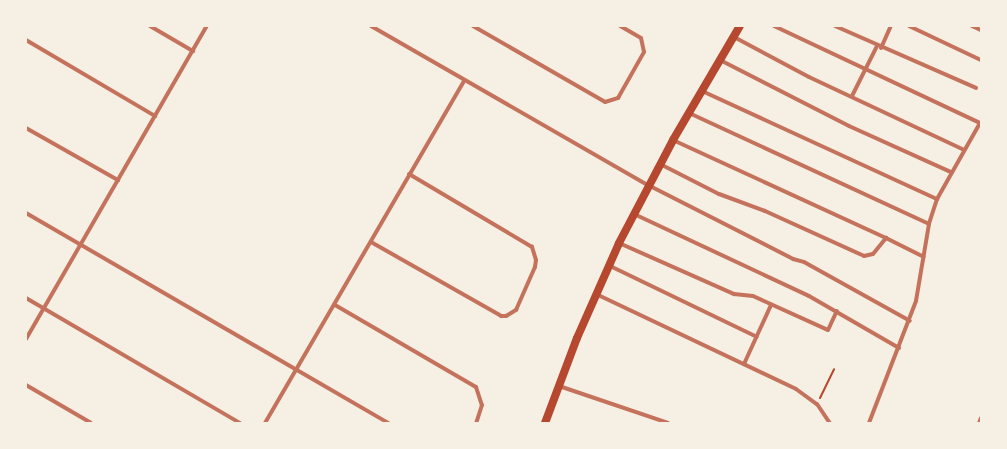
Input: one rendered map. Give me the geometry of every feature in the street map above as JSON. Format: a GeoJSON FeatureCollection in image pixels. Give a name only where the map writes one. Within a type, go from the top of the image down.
{"type":"FeatureCollection","features":[{"type":"Feature","properties":{"kind":"main road"},"geometry":{"type":"LineString","coordinates":[[545,423],[558,386],[608,265],[648,185],[688,113],[740,26]]}},
{"type":"Feature","properties":{"kind":"street"},"geometry":{"type":"LineString","coordinates":[[150,26],[193,51]]}},
{"type":"Feature","properties":{"kind":"street"},"geometry":{"type":"LineString","coordinates":[[26,339],[207,26]]}},
{"type":"Feature","properties":{"kind":"street"},"geometry":{"type":"LineString","coordinates":[[371,26],[464,81],[648,185],[789,257],[804,262],[910,321]]}},
{"type":"Feature","properties":{"kind":"street"},"geometry":{"type":"LineString","coordinates":[[473,26],[601,101],[611,102],[618,98],[644,52],[641,38],[620,26]]}},
{"type":"Feature","properties":{"kind":"street"},"geometry":{"type":"LineString","coordinates":[[774,26],[980,123],[951,172],[937,200],[930,224],[910,321],[869,423]]}},
{"type":"Feature","properties":{"kind":"street"},"geometry":{"type":"LineString","coordinates":[[835,26],[879,47],[976,88]]}},
{"type":"Feature","properties":{"kind":"street"},"geometry":{"type":"LineString","coordinates":[[852,96],[865,70],[891,26]]}},
{"type":"Feature","properties":{"kind":"street"},"geometry":{"type":"LineString","coordinates":[[909,26],[981,60]]}},
{"type":"Feature","properties":{"kind":"street"},"geometry":{"type":"LineString","coordinates":[[972,26],[981,30]]}},
{"type":"Feature","properties":{"kind":"street"},"geometry":{"type":"LineString","coordinates":[[733,37],[809,77],[964,150]]}},
{"type":"Feature","properties":{"kind":"street"},"geometry":{"type":"LineString","coordinates":[[26,40],[155,116]]}},
{"type":"Feature","properties":{"kind":"street"},"geometry":{"type":"LineString","coordinates":[[720,60],[849,126],[951,172]]}},
{"type":"Feature","properties":{"kind":"street"},"geometry":{"type":"LineString","coordinates":[[265,423],[464,81]]}},
{"type":"Feature","properties":{"kind":"street"},"geometry":{"type":"LineString","coordinates":[[702,90],[937,200]]}},
{"type":"Feature","properties":{"kind":"street"},"geometry":{"type":"LineString","coordinates":[[688,113],[930,224]]}},
{"type":"Feature","properties":{"kind":"street"},"geometry":{"type":"LineString","coordinates":[[26,128],[118,180]]}},
{"type":"Feature","properties":{"kind":"street"},"geometry":{"type":"LineString","coordinates":[[673,140],[924,257]]}},
{"type":"Feature","properties":{"kind":"street"},"geometry":{"type":"LineString","coordinates":[[660,164],[719,194],[765,211],[864,256],[873,254],[886,238]]}},
{"type":"Feature","properties":{"kind":"street"},"geometry":{"type":"LineString","coordinates":[[371,242],[501,316],[506,316],[516,310],[535,267],[536,260],[532,247],[409,174]]}},
{"type":"Feature","properties":{"kind":"street"},"geometry":{"type":"LineString","coordinates":[[26,213],[388,423]]}},
{"type":"Feature","properties":{"kind":"street"},"geometry":{"type":"LineString","coordinates":[[634,214],[837,311],[899,348]]}},
{"type":"Feature","properties":{"kind":"street"},"geometry":{"type":"LineString","coordinates":[[619,243],[734,294],[753,296],[828,330],[837,311]]}},
{"type":"Feature","properties":{"kind":"street"},"geometry":{"type":"LineString","coordinates":[[608,265],[758,336]]}},
{"type":"Feature","properties":{"kind":"street"},"geometry":{"type":"LineString","coordinates":[[596,294],[796,389],[817,404],[830,423]]}},
{"type":"Feature","properties":{"kind":"street"},"geometry":{"type":"LineString","coordinates":[[26,298],[240,423]]}},
{"type":"Feature","properties":{"kind":"street"},"geometry":{"type":"LineString","coordinates":[[334,305],[476,387],[482,405],[476,423]]}},
{"type":"Feature","properties":{"kind":"street"},"geometry":{"type":"LineString","coordinates":[[744,364],[771,305]]}},
{"type":"Feature","properties":{"kind":"street"},"geometry":{"type":"LineString","coordinates":[[26,385],[91,423]]}},
{"type":"Feature","properties":{"kind":"street"},"geometry":{"type":"LineString","coordinates":[[558,386],[668,423]]}},
{"type":"Feature","properties":{"kind":"path"},"geometry":{"type":"LineString","coordinates":[[817,404],[834,369]]}}]}
